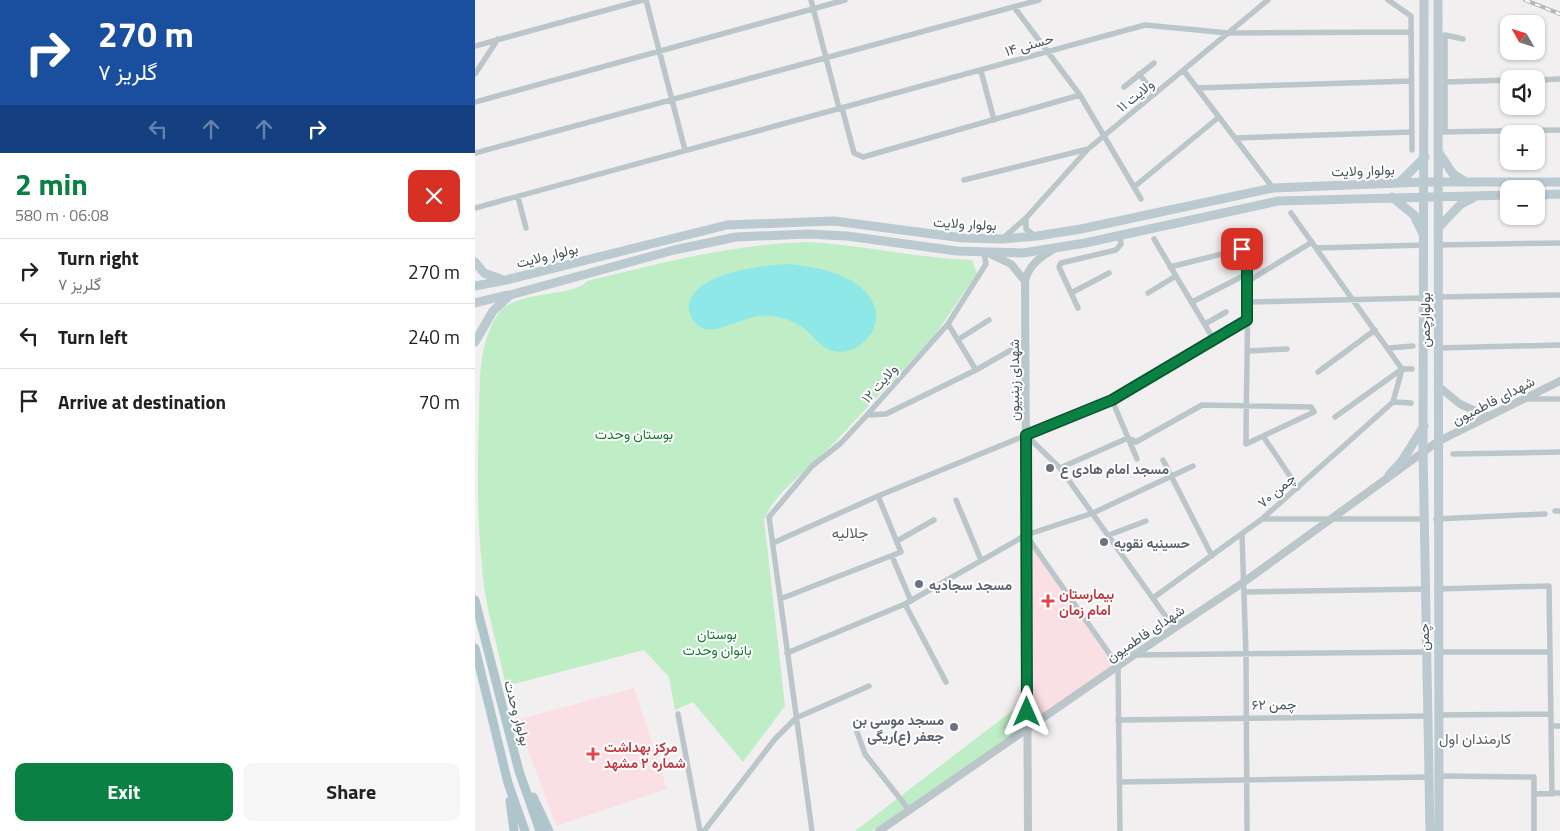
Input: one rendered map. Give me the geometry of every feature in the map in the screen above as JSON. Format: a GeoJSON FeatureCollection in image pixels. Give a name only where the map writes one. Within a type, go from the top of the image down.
{"type":"FeatureCollection","features":[{"type":"Feature","properties":{"kind":"main road"},"geometry":{"type":"LineString","coordinates":[[1424,0],[1425,182]]}},
{"type":"Feature","properties":{"kind":"main road"},"geometry":{"type":"LineString","coordinates":[[1437,0],[1442,132],[1439,153],[1439,182],[1560,182]]}},
{"type":"Feature","properties":{"kind":"main road"},"geometry":{"type":"LineString","coordinates":[[1439,153],[1453,174],[1466,182]]}},
{"type":"Feature","properties":{"kind":"main road"},"geometry":{"type":"LineString","coordinates":[[1399,183],[1425,157]]}},
{"type":"Feature","properties":{"kind":"main road","name":"بولوارچمن"},"geometry":{"type":"LineString","coordinates":[[1423,452],[1425,182]]}},
{"type":"Feature","properties":{"kind":"main road","name":"بولوار ولایت"},"geometry":{"type":"LineString","coordinates":[[475,286],[727,225],[834,221],[955,238],[1037,236],[1081,229],[1273,188],[1439,182]]}},
{"type":"Feature","properties":{"kind":"main road","name":"بولوارچمن"},"geometry":{"type":"LineString","coordinates":[[1437,442],[1439,182]]}},
{"type":"Feature","properties":{"kind":"main road"},"geometry":{"type":"LineString","coordinates":[[1545,194],[1560,194]]}},
{"type":"Feature","properties":{"kind":"main road"},"geometry":{"type":"LineString","coordinates":[[1438,197],[1500,195]]}},
{"type":"Feature","properties":{"kind":"main road"},"geometry":{"type":"LineString","coordinates":[[1438,228],[1461,204],[1477,196]]}},
{"type":"Feature","properties":{"kind":"main road"},"geometry":{"type":"LineString","coordinates":[[1392,197],[1414,215],[1424,240]]}},
{"type":"Feature","properties":{"kind":"main road","name":"بولوار ولایت"},"geometry":{"type":"LineString","coordinates":[[475,303],[674,250],[745,236],[790,234],[847,236],[922,248],[1023,253],[1120,236],[1278,201],[1438,197]]}},
{"type":"Feature","properties":{"kind":"main road","name":"بولوار ولایت"},"geometry":{"type":"LineString","coordinates":[[475,262],[478,267],[491,277],[506,280]]}},
{"type":"Feature","properties":{"kind":"main road"},"geometry":{"type":"LineString","coordinates":[[506,280],[503,288],[510,295]]}},
{"type":"Feature","properties":{"kind":"main road","name":"بولوار ولایت"},"geometry":{"type":"LineString","coordinates":[[475,342],[493,311],[510,295]]}},
{"type":"Feature","properties":{"kind":"main road"},"geometry":{"type":"LineString","coordinates":[[1389,475],[1402,461],[1424,426]]}},
{"type":"Feature","properties":{"kind":"main road","name":"چمن"},"geometry":{"type":"LineString","coordinates":[[1432,652],[1437,589],[1437,442]]}},
{"type":"Feature","properties":{"kind":"main road","name":"چمن"},"geometry":{"type":"LineString","coordinates":[[1423,452],[1426,589],[1432,652],[1434,776],[1439,831]]}},
{"type":"Feature","properties":{"kind":"main road"},"geometry":{"type":"LineString","coordinates":[[1425,519],[1437,519]]}},
{"type":"Feature","properties":{"kind":"main road"},"geometry":{"type":"LineString","coordinates":[[1426,589],[1437,589]]}},
{"type":"Feature","properties":{"kind":"main road","name":"بولوار وحدت"},"geometry":{"type":"LineString","coordinates":[[475,600],[521,777],[540,831]]}},
{"type":"Feature","properties":{"kind":"main road","name":"بولوار وحدت"},"geometry":{"type":"LineString","coordinates":[[475,648],[477,663],[508,783],[525,831]]}},
{"type":"Feature","properties":{"kind":"main road","name":"چمن"},"geometry":{"type":"LineString","coordinates":[[1430,831],[1434,776]]}},
{"type":"Feature","properties":{"kind":"main road"},"geometry":{"type":"LineString","coordinates":[[521,777],[543,814],[549,831]]}},
{"type":"Feature","properties":{"kind":"main road"},"geometry":{"type":"LineString","coordinates":[[508,783],[513,831]]}},
{"type":"Feature","properties":{"kind":"street"},"geometry":{"type":"LineString","coordinates":[[475,46],[644,0],[685,150]]}},
{"type":"Feature","properties":{"kind":"street"},"geometry":{"type":"LineString","coordinates":[[811,0],[826,58],[855,153],[863,157],[1080,95]]}},
{"type":"Feature","properties":{"kind":"street"},"geometry":{"type":"LineString","coordinates":[[475,102],[845,0]]}},
{"type":"Feature","properties":{"kind":"street"},"geometry":{"type":"LineString","coordinates":[[475,153],[1039,0]]}},
{"type":"Feature","properties":{"kind":"street","name":"ولایت ۱۱"},"geometry":{"type":"LineString","coordinates":[[1002,238],[1026,218],[1088,149],[1268,0]]}},
{"type":"Feature","properties":{"kind":"street"},"geometry":{"type":"LineString","coordinates":[[1387,0],[1411,16],[1412,150]]}},
{"type":"Feature","properties":{"kind":"street"},"geometry":{"type":"LineString","coordinates":[[1014,7],[1080,95],[1141,199]]}},
{"type":"Feature","properties":{"kind":"street","name":"حسنی ۱۴"},"geometry":{"type":"LineString","coordinates":[[475,208],[1145,25],[1228,33],[1411,32]]}},
{"type":"Feature","properties":{"kind":"street"},"geometry":{"type":"LineString","coordinates":[[1463,39],[1445,35],[1442,132],[1560,130]]}},
{"type":"Feature","properties":{"kind":"street"},"geometry":{"type":"LineString","coordinates":[[475,74],[498,39]]}},
{"type":"Feature","properties":{"kind":"street"},"geometry":{"type":"LineString","coordinates":[[1124,87],[1153,62]]}},
{"type":"Feature","properties":{"kind":"street"},"geometry":{"type":"LineString","coordinates":[[981,71],[994,120]]}},
{"type":"Feature","properties":{"kind":"street"},"geometry":{"type":"LineString","coordinates":[[1184,71],[1273,188]]}},
{"type":"Feature","properties":{"kind":"street"},"geometry":{"type":"LineString","coordinates":[[1139,74],[1155,94]]}},
{"type":"Feature","properties":{"kind":"street"},"geometry":{"type":"LineString","coordinates":[[1545,80],[1560,79]]}},
{"type":"Feature","properties":{"kind":"street"},"geometry":{"type":"LineString","coordinates":[[1445,82],[1500,80]]}},
{"type":"Feature","properties":{"kind":"street"},"geometry":{"type":"LineString","coordinates":[[1197,88],[1411,81]]}},
{"type":"Feature","properties":{"kind":"street"},"geometry":{"type":"LineString","coordinates":[[1134,187],[1219,117]]}},
{"type":"Feature","properties":{"kind":"street"},"geometry":{"type":"LineString","coordinates":[[1235,138],[1411,132]]}},
{"type":"Feature","properties":{"kind":"street"},"geometry":{"type":"LineString","coordinates":[[964,180],[1088,149]]}},
{"type":"Feature","properties":{"kind":"street"},"geometry":{"type":"LineString","coordinates":[[518,196],[526,228]]}},
{"type":"Feature","properties":{"kind":"street"},"geometry":{"type":"LineString","coordinates":[[1291,213],[1389,348],[1402,369],[1393,402],[1411,403]]}},
{"type":"Feature","properties":{"kind":"street"},"geometry":{"type":"LineString","coordinates":[[1026,218],[1026,229],[1037,236]]}},
{"type":"Feature","properties":{"kind":"street"},"geometry":{"type":"LineString","coordinates":[[1078,308],[1059,267],[1061,263],[1116,250],[1121,244],[1120,236]]}},
{"type":"Feature","properties":{"kind":"street"},"geometry":{"type":"LineString","coordinates":[[1154,239],[1214,340]]}},
{"type":"Feature","properties":{"kind":"street"},"geometry":{"type":"LineString","coordinates":[[1247,282],[1314,245],[1424,240]]}},
{"type":"Feature","properties":{"kind":"street"},"geometry":{"type":"LineString","coordinates":[[1438,245],[1560,244]]}},
{"type":"Feature","properties":{"kind":"street"},"geometry":{"type":"LineString","coordinates":[[1025,281],[1027,271],[1034,263],[1056,248]]}},
{"type":"Feature","properties":{"kind":"street"},"geometry":{"type":"LineString","coordinates":[[1128,438],[1136,442],[1202,405],[1246,405],[1311,407],[1315,412],[1245,444],[1246,405],[1247,351],[1247,253],[1242,249],[1170,267]]}},
{"type":"Feature","properties":{"kind":"street"},"geometry":{"type":"LineString","coordinates":[[984,252],[1001,257],[1011,264],[1025,281]]}},
{"type":"Feature","properties":{"kind":"street","name":"ولایت ۱۲"},"geometry":{"type":"LineString","coordinates":[[773,543],[769,517],[812,466],[841,443],[948,324],[986,264],[984,252]]}},
{"type":"Feature","properties":{"kind":"street"},"geometry":{"type":"LineString","coordinates":[[1071,293],[1109,273]]}},
{"type":"Feature","properties":{"kind":"street"},"geometry":{"type":"LineString","coordinates":[[1192,302],[1247,274]]}},
{"type":"Feature","properties":{"kind":"street"},"geometry":{"type":"LineString","coordinates":[[1147,293],[1176,276]]}},
{"type":"Feature","properties":{"kind":"street","name":"شهدای زینبیون"},"geometry":{"type":"LineString","coordinates":[[1025,281],[1029,831]]}},
{"type":"Feature","properties":{"kind":"street"},"geometry":{"type":"LineString","coordinates":[[1438,297],[1560,295]]}},
{"type":"Feature","properties":{"kind":"street"},"geometry":{"type":"LineString","coordinates":[[1247,302],[1424,298]]}},
{"type":"Feature","properties":{"kind":"street"},"geometry":{"type":"LineString","coordinates":[[1205,324],[1226,312]]}},
{"type":"Feature","properties":{"kind":"street"},"geometry":{"type":"LineString","coordinates":[[959,339],[989,320]]}},
{"type":"Feature","properties":{"kind":"street"},"geometry":{"type":"LineString","coordinates":[[812,831],[773,543],[878,496],[1112,400],[1247,320]]}},
{"type":"Feature","properties":{"kind":"street"},"geometry":{"type":"LineString","coordinates":[[948,324],[959,339],[976,370]]}},
{"type":"Feature","properties":{"kind":"street"},"geometry":{"type":"LineString","coordinates":[[1318,372],[1375,330]]}},
{"type":"Feature","properties":{"kind":"street"},"geometry":{"type":"LineString","coordinates":[[867,415],[885,414],[976,370],[1025,342]]}},
{"type":"Feature","properties":{"kind":"street"},"geometry":{"type":"LineString","coordinates":[[1438,348],[1560,345]]}},
{"type":"Feature","properties":{"kind":"street"},"geometry":{"type":"LineString","coordinates":[[1389,348],[1413,346]]}},
{"type":"Feature","properties":{"kind":"street"},"geometry":{"type":"LineString","coordinates":[[1247,351],[1287,349]]}},
{"type":"Feature","properties":{"kind":"street"},"geometry":{"type":"LineString","coordinates":[[1335,416],[1402,369],[1412,369]]}},
{"type":"Feature","properties":{"kind":"street","name":"شهدای فاطمیون"},"geometry":{"type":"LineString","coordinates":[[879,831],[1134,655],[1244,582],[1437,442],[1560,381]]}},
{"type":"Feature","properties":{"kind":"street"},"geometry":{"type":"LineString","coordinates":[[1438,386],[1460,404],[1487,416]]}},
{"type":"Feature","properties":{"kind":"street"},"geometry":{"type":"LineString","coordinates":[[1523,399],[1560,399]]}},
{"type":"Feature","properties":{"kind":"street"},"geometry":{"type":"LineString","coordinates":[[1112,400],[1137,459]]}},
{"type":"Feature","properties":{"kind":"street","name":"چمن ۷۰"},"geometry":{"type":"LineString","coordinates":[[1153,598],[1262,519],[1299,488],[1393,402]]}},
{"type":"Feature","properties":{"kind":"street"},"geometry":{"type":"LineString","coordinates":[[1026,435],[1060,468],[1174,628]]}},
{"type":"Feature","properties":{"kind":"street"},"geometry":{"type":"LineString","coordinates":[[1263,436],[1299,488]]}},
{"type":"Feature","properties":{"kind":"street"},"geometry":{"type":"LineString","coordinates":[[1060,468],[1128,438]]}},
{"type":"Feature","properties":{"kind":"street"},"geometry":{"type":"LineString","coordinates":[[1453,454],[1560,452]]}},
{"type":"Feature","properties":{"kind":"street"},"geometry":{"type":"LineString","coordinates":[[1163,460],[1212,556]]}},
{"type":"Feature","properties":{"kind":"street"},"geometry":{"type":"LineString","coordinates":[[787,653],[908,602],[1026,535],[1093,513],[1193,466]]}},
{"type":"Feature","properties":{"kind":"street"},"geometry":{"type":"LineString","coordinates":[[780,599],[901,552],[878,496]]}},
{"type":"Feature","properties":{"kind":"street"},"geometry":{"type":"LineString","coordinates":[[956,500],[981,560]]}},
{"type":"Feature","properties":{"kind":"street"},"geometry":{"type":"LineString","coordinates":[[1437,519],[1545,514]]}},
{"type":"Feature","properties":{"kind":"street"},"geometry":{"type":"LineString","coordinates":[[1262,519],[1425,519]]}},
{"type":"Feature","properties":{"kind":"street"},"geometry":{"type":"LineString","coordinates":[[897,541],[934,520]]}},
{"type":"Feature","properties":{"kind":"street"},"geometry":{"type":"LineString","coordinates":[[1109,536],[1146,521]]}},
{"type":"Feature","properties":{"kind":"street"},"geometry":{"type":"LineString","coordinates":[[1026,535],[1118,666],[1120,831]]}},
{"type":"Feature","properties":{"kind":"street"},"geometry":{"type":"LineString","coordinates":[[1242,535],[1246,655],[1247,831]]}},
{"type":"Feature","properties":{"kind":"street"},"geometry":{"type":"LineString","coordinates":[[891,556],[908,602],[946,682]]}},
{"type":"Feature","properties":{"kind":"street"},"geometry":{"type":"LineString","coordinates":[[1437,589],[1549,586],[1552,794]]}},
{"type":"Feature","properties":{"kind":"street"},"geometry":{"type":"LineString","coordinates":[[1244,592],[1426,589]]}},
{"type":"Feature","properties":{"kind":"street"},"geometry":{"type":"LineString","coordinates":[[1134,655],[1550,652]]}},
{"type":"Feature","properties":{"kind":"street"},"geometry":{"type":"LineString","coordinates":[[702,831],[775,739],[796,718],[869,686]]}},
{"type":"Feature","properties":{"kind":"street"},"geometry":{"type":"LineString","coordinates":[[678,714],[702,831]]}},
{"type":"Feature","properties":{"kind":"street","name":"چمن ۶۲"},"geometry":{"type":"LineString","coordinates":[[1118,720],[1551,714]]}},
{"type":"Feature","properties":{"kind":"street"},"geometry":{"type":"LineString","coordinates":[[1552,726],[1560,726]]}},
{"type":"Feature","properties":{"kind":"street"},"geometry":{"type":"LineString","coordinates":[[857,732],[865,754],[909,810]]}},
{"type":"Feature","properties":{"kind":"street"},"geometry":{"type":"LineString","coordinates":[[1119,782],[1434,776],[1534,777],[1534,831]]}},
{"type":"Feature","properties":{"kind":"street"},"geometry":{"type":"LineString","coordinates":[[1534,794],[1560,793]]}},
{"type":"Feature","properties":{"kind":"shaded area","name":"بیمارستان امام زمان"},"geometry":{"type":"Polygon","coordinates":[[[1025,538],[1115,665],[1027,729],[1025,538]]]}},
{"type":"Feature","properties":{"kind":"shaded area","name":"مرکز بهداشت شماره ۲ مشهد"},"geometry":{"type":"Polygon","coordinates":[[[634,688],[667,789],[556,826],[517,720],[634,688]]]}},
{"type":"Feature","properties":{"kind":"green space","name":"بوستان وحدت"},"geometry":{"type":"Polygon","coordinates":[[[808,242],[972,260],[977,273],[935,335],[835,442],[783,491],[771,506],[764,519],[785,706],[743,762],[693,702],[675,710],[669,677],[644,650],[506,686],[484,586],[478,501],[481,363],[491,326],[498,314],[506,306],[530,297],[571,290],[587,281],[697,255],[752,246],[808,242]]]}},
{"type":"Feature","properties":{"kind":"green space"},"geometry":{"type":"Polygon","coordinates":[[[1016,708],[1013,735],[872,831],[855,831],[1016,708]]]}},
{"type":"Feature","properties":{"kind":"water"},"geometry":{"type":"Polygon","coordinates":[[[787,264],[836,273],[858,285],[866,293],[876,312],[874,328],[865,341],[853,349],[839,352],[824,347],[808,331],[794,322],[782,318],[761,316],[708,330],[699,326],[692,318],[689,310],[691,298],[699,288],[712,280],[744,270],[787,264]]]}},
{"type":"Feature","properties":{"kind":"railway"},"geometry":{"type":"LineString","coordinates":[[1525,0],[1560,14]]}},
{"type":"Feature","properties":{"kind":"place","name":"مسجد امام هادی ع"},"geometry":{"type":"Point","coordinates":[1050,468]}},
{"type":"Feature","properties":{"kind":"place","name":"حسینیه نقویه"},"geometry":{"type":"Point","coordinates":[1104,542]}},
{"type":"Feature","properties":{"kind":"place","name":"مسجد سجادیه"},"geometry":{"type":"Point","coordinates":[919,584]}},
{"type":"Feature","properties":{"kind":"place","name":"بیمارستان امام زمان"},"geometry":{"type":"Point","coordinates":[1048,601]}},
{"type":"Feature","properties":{"kind":"place","name":"مسجد موسی بن جعفر (ع)ریگی"},"geometry":{"type":"Point","coordinates":[954,727]}},
{"type":"Feature","properties":{"kind":"place","name":"مرکز بهداشت شماره ۲ مشهد"},"geometry":{"type":"Point","coordinates":[593,754]}},
{"type":"Feature","properties":{"kind":"district","name":"جلالیه"},"geometry":{"type":"Point","coordinates":[850,532]}},
{"type":"Feature","properties":{"kind":"district","name":"کارمندان اول"},"geometry":{"type":"Point","coordinates":[1475,738]}},
{"type":"Feature","properties":{"kind":"route"},"geometry":{"type":"LineString","coordinates":[[1027,712],[1026,435],[1112,400],[1247,320],[1247,253],[1242,249]]}},
{"type":"Feature","properties":{"kind":"park label","name":"بوستان بانوان وحدت"},"geometry":{"type":"Point","coordinates":[717,642]}}]}
